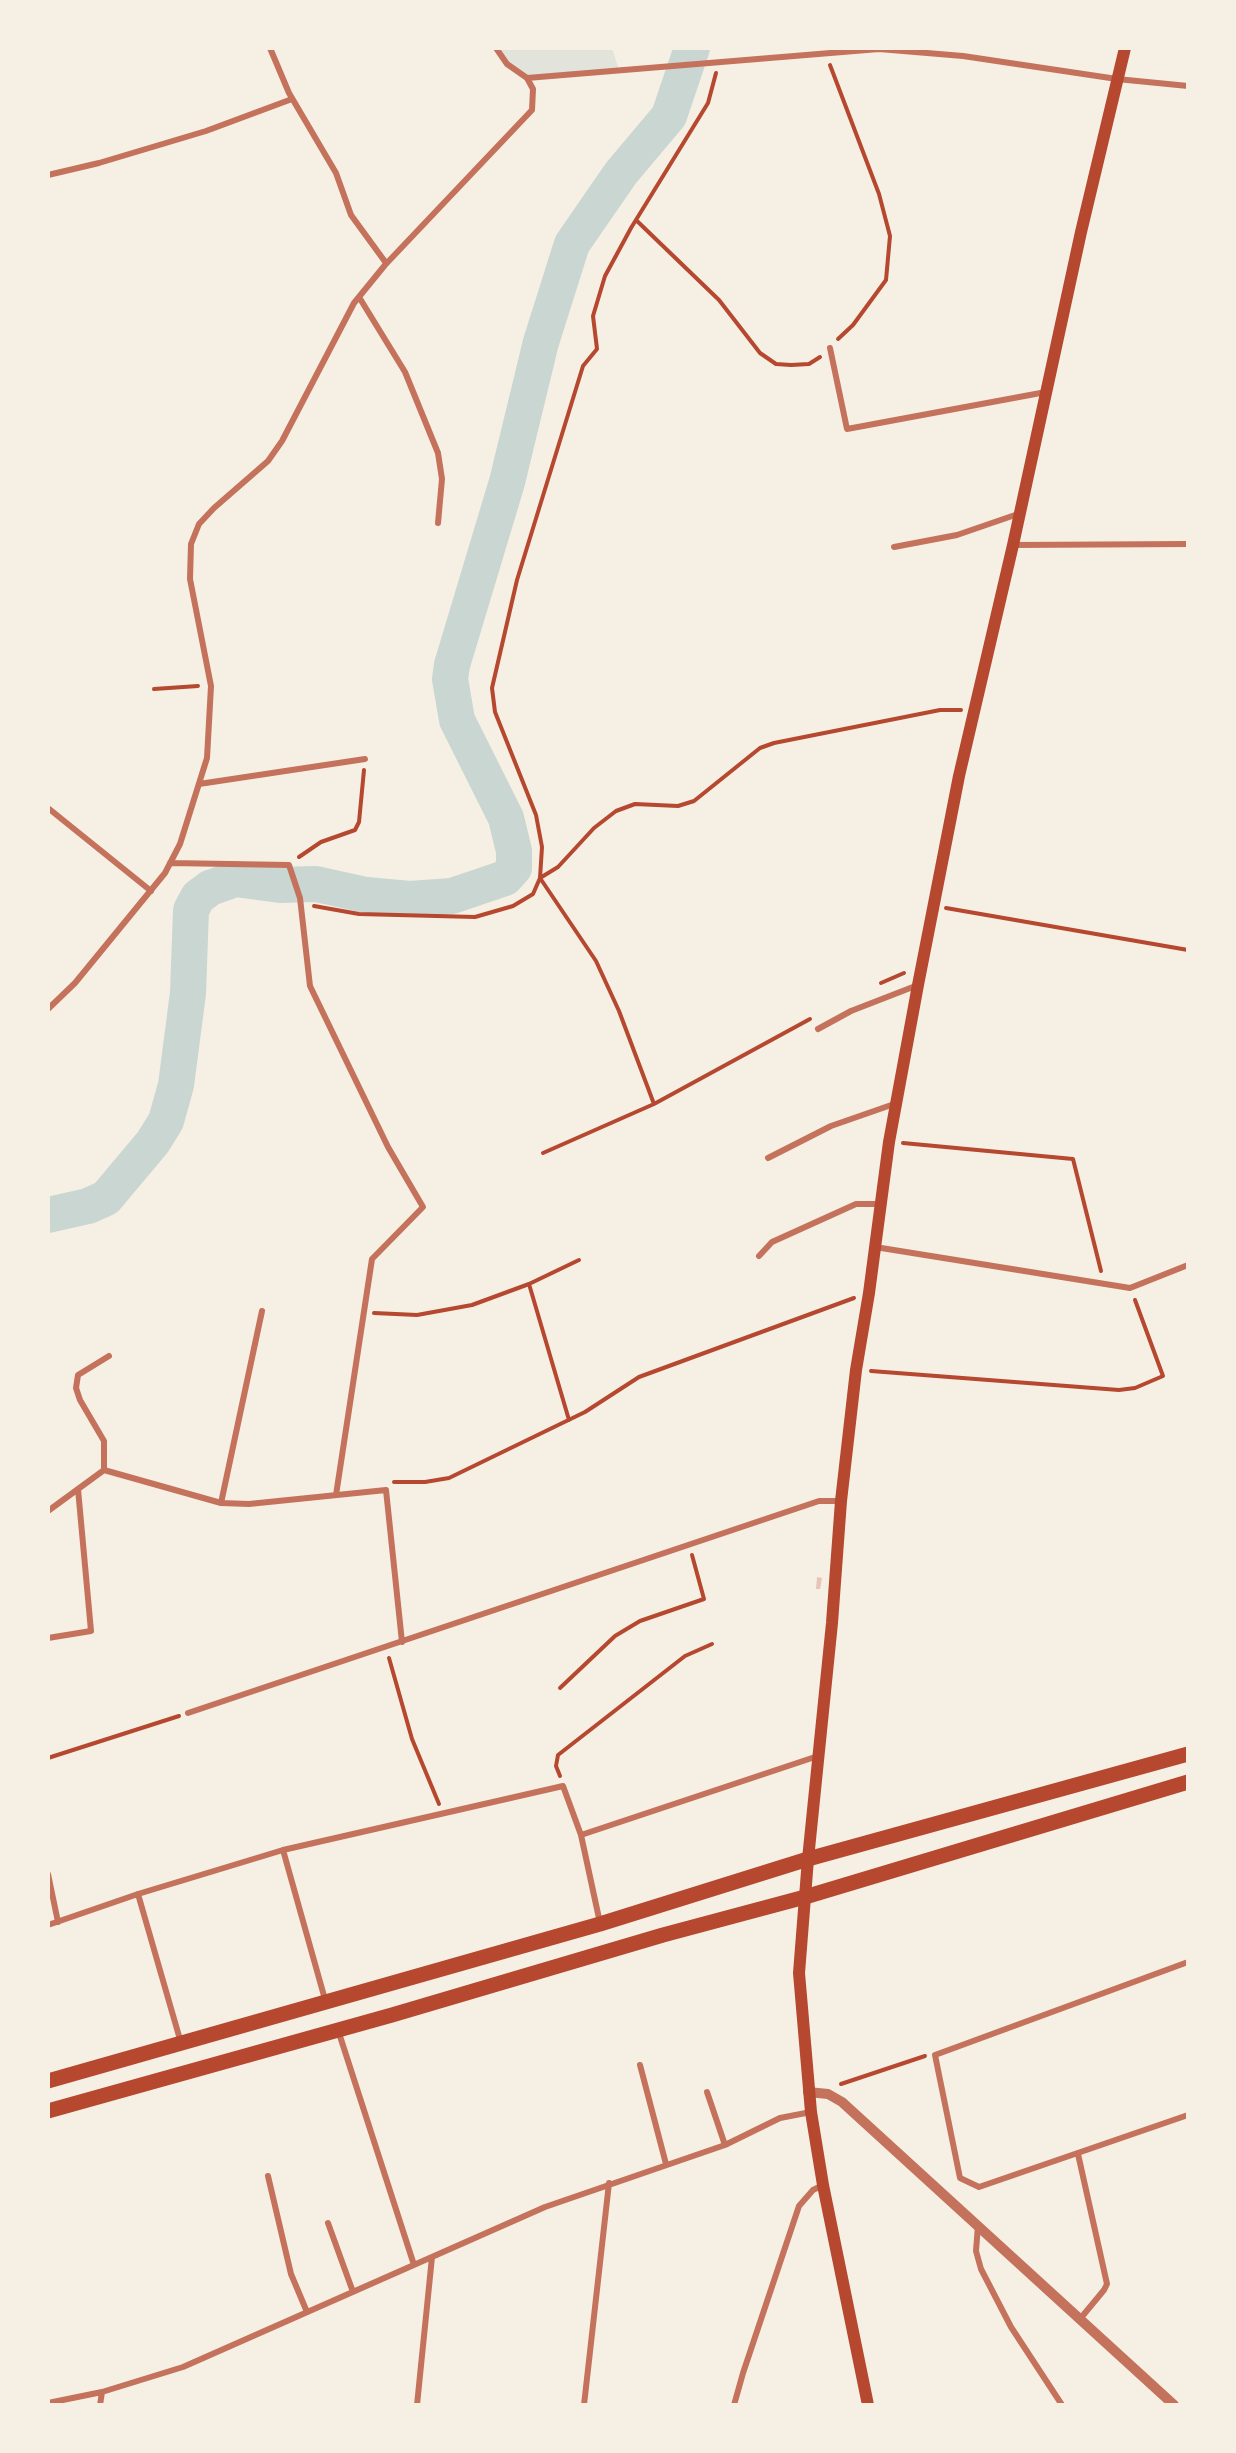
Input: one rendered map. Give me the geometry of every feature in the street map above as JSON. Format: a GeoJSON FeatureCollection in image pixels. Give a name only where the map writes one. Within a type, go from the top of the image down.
{"type":"FeatureCollection","features":[{"type":"Feature","properties":{"kind":"main road"},"geometry":{"type":"LineString","coordinates":[[868,2405],[823,2185],[811,2112],[799,1973],[832,1623],[841,1501],[856,1370],[869,1293],[889,1142],[918,985],[974,710],[1013,545],[1081,231],[1125,48]]}},
{"type":"Feature","properties":{"kind":"main road"},"geometry":{"type":"LineString","coordinates":[[48,2080],[600,1924],[808,1859],[1188,1754]]}},
{"type":"Feature","properties":{"kind":"main road"},"geometry":{"type":"LineString","coordinates":[[48,2111],[338,2030],[663,1935],[806,1897],[1188,1782]]}},
{"type":"Feature","properties":{"kind":"street"},"geometry":{"type":"LineString","coordinates":[[270,48],[292,99],[336,174],[351,215],[386,263]]}},
{"type":"Feature","properties":{"kind":"street"},"geometry":{"type":"LineString","coordinates":[[48,1009],[75,983],[151,891],[170,863],[180,844],[199,784],[207,758],[212,686],[190,579],[191,544],[199,524],[268,461],[282,441],[359,297],[386,263],[532,110],[533,89],[527,78],[507,64],[496,48]]}},
{"type":"Feature","properties":{"kind":"street"},"geometry":{"type":"LineString","coordinates":[[963,56],[964,48]]}},
{"type":"Feature","properties":{"kind":"street"},"geometry":{"type":"LineString","coordinates":[[527,78],[879,49],[963,56],[1117,79],[1188,86]]}},
{"type":"Feature","properties":{"kind":"street"},"geometry":{"type":"LineString","coordinates":[[48,175],[99,163],[206,131],[292,99]]}},
{"type":"Feature","properties":{"kind":"street"},"geometry":{"type":"LineString","coordinates":[[359,297],[405,372],[438,453],[442,479],[438,523]]}},
{"type":"Feature","properties":{"kind":"street"},"geometry":{"type":"LineString","coordinates":[[830,348],[847,429],[1047,392]]}},
{"type":"Feature","properties":{"kind":"street"},"geometry":{"type":"LineString","coordinates":[[894,548],[957,535],[1018,514]]}},
{"type":"Feature","properties":{"kind":"street"},"geometry":{"type":"LineString","coordinates":[[1013,545],[1188,544]]}},
{"type":"Feature","properties":{"kind":"street"},"geometry":{"type":"LineString","coordinates":[[199,784],[365,759]]}},
{"type":"Feature","properties":{"kind":"street"},"geometry":{"type":"LineString","coordinates":[[48,808],[151,891]]}},
{"type":"Feature","properties":{"kind":"street"},"geometry":{"type":"LineString","coordinates":[[170,863],[289,865],[300,898],[310,986],[388,1147],[423,1207],[372,1259],[336,1495]]}},
{"type":"Feature","properties":{"kind":"street"},"geometry":{"type":"LineString","coordinates":[[818,1029],[851,1011],[918,985]]}},
{"type":"Feature","properties":{"kind":"street"},"geometry":{"type":"LineString","coordinates":[[768,1158],[831,1126],[897,1104]]}},
{"type":"Feature","properties":{"kind":"street"},"geometry":{"type":"LineString","coordinates":[[759,1256],[772,1242],[856,1204],[880,1204]]}},
{"type":"Feature","properties":{"kind":"street"},"geometry":{"type":"LineString","coordinates":[[874,1247],[1130,1288],[1188,1265]]}},
{"type":"Feature","properties":{"kind":"street"},"geometry":{"type":"LineString","coordinates":[[221,1503],[262,1311]]}},
{"type":"Feature","properties":{"kind":"street"},"geometry":{"type":"LineString","coordinates":[[104,1470],[104,1441],[80,1400],[76,1388],[78,1375],[109,1356]]}},
{"type":"Feature","properties":{"kind":"street"},"geometry":{"type":"LineString","coordinates":[[104,1470],[221,1503],[249,1504],[386,1490],[402,1642]]}},
{"type":"Feature","properties":{"kind":"street"},"geometry":{"type":"LineString","coordinates":[[48,1511],[104,1470]]}},
{"type":"Feature","properties":{"kind":"street"},"geometry":{"type":"LineString","coordinates":[[48,1638],[91,1631],[78,1489]]}},
{"type":"Feature","properties":{"kind":"street"},"geometry":{"type":"LineString","coordinates":[[188,1713],[819,1501],[841,1501]]}},
{"type":"Feature","properties":{"kind":"street"},"geometry":{"type":"LineString","coordinates":[[581,1835],[818,1756]]}},
{"type":"Feature","properties":{"kind":"street"},"geometry":{"type":"LineString","coordinates":[[48,1925],[138,1894],[283,1850],[563,1786],[581,1835],[600,1924]]}},
{"type":"Feature","properties":{"kind":"street"},"geometry":{"type":"LineString","coordinates":[[283,1850],[326,2003]]}},
{"type":"Feature","properties":{"kind":"street"},"geometry":{"type":"LineString","coordinates":[[48,1874],[58,1922]]}},
{"type":"Feature","properties":{"kind":"street"},"geometry":{"type":"LineString","coordinates":[[138,1894],[181,2043]]}},
{"type":"Feature","properties":{"kind":"street"},"geometry":{"type":"LineString","coordinates":[[1188,1962],[935,2055],[960,2178],[979,2187],[1188,2115]]}},
{"type":"Feature","properties":{"kind":"street"},"geometry":{"type":"LineString","coordinates":[[338,2030],[414,2265]]}},
{"type":"Feature","properties":{"kind":"street"},"geometry":{"type":"LineString","coordinates":[[640,2065],[666,2164]]}},
{"type":"Feature","properties":{"kind":"street"},"geometry":{"type":"LineString","coordinates":[[707,2092],[725,2145]]}},
{"type":"Feature","properties":{"kind":"street"},"geometry":{"type":"LineString","coordinates":[[808,2092],[828,2094],[842,2102],[1174,2405]]}},
{"type":"Feature","properties":{"kind":"street"},"geometry":{"type":"LineString","coordinates":[[48,2403],[102,2392],[183,2367],[545,2207],[609,2183],[725,2145],[780,2118],[811,2112]]}},
{"type":"Feature","properties":{"kind":"street"},"geometry":{"type":"LineString","coordinates":[[1078,2154],[1107,2284],[1080,2319]]}},
{"type":"Feature","properties":{"kind":"street"},"geometry":{"type":"LineString","coordinates":[[268,2176],[291,2274],[307,2312]]}},
{"type":"Feature","properties":{"kind":"street"},"geometry":{"type":"LineString","coordinates":[[584,2405],[609,2183]]}},
{"type":"Feature","properties":{"kind":"street"},"geometry":{"type":"LineString","coordinates":[[734,2405],[799,2206],[813,2190],[823,2185]]}},
{"type":"Feature","properties":{"kind":"street"},"geometry":{"type":"LineString","coordinates":[[328,2223],[353,2292]]}},
{"type":"Feature","properties":{"kind":"street"},"geometry":{"type":"LineString","coordinates":[[978,2225],[976,2251],[981,2269],[1011,2327],[1062,2405]]}},
{"type":"Feature","properties":{"kind":"street"},"geometry":{"type":"LineString","coordinates":[[417,2405],[432,2257]]}},
{"type":"Feature","properties":{"kind":"street"},"geometry":{"type":"LineString","coordinates":[[100,2405],[102,2392]]}},
{"type":"Feature","properties":{"kind":"path"},"geometry":{"type":"LineString","coordinates":[[636,220],[719,300],[760,353],[776,364],[809,364],[830,348],[853,325],[886,280],[890,236],[879,194],[826,54]]}},
{"type":"Feature","properties":{"kind":"path"},"geometry":{"type":"LineString","coordinates":[[300,898],[319,908],[359,914],[475,917],[513,906],[533,894],[540,878],[542,847],[536,815],[495,712],[492,688],[517,580],[576,388],[583,366],[597,350],[593,316],[605,276],[636,220],[708,103],[714,86],[717,62]]}},
{"type":"Feature","properties":{"kind":"path"},"geometry":{"type":"LineString","coordinates":[[154,689],[212,686]]}},
{"type":"Feature","properties":{"kind":"path"},"geometry":{"type":"LineString","coordinates":[[540,878],[558,867],[594,828],[616,812],[635,804],[678,806],[694,801],[760,748],[774,743],[940,710],[974,710]]}},
{"type":"Feature","properties":{"kind":"path"},"geometry":{"type":"LineString","coordinates":[[289,865],[304,852],[321,842],[355,830],[359,822],[365,759]]}},
{"type":"Feature","properties":{"kind":"path"},"geometry":{"type":"LineString","coordinates":[[540,878],[596,960],[619,1011],[654,1104]]}},
{"type":"Feature","properties":{"kind":"path"},"geometry":{"type":"LineString","coordinates":[[934,906],[1188,950]]}},
{"type":"Feature","properties":{"kind":"path"},"geometry":{"type":"LineString","coordinates":[[875,986],[905,972],[921,972]]}},
{"type":"Feature","properties":{"kind":"path"},"geometry":{"type":"LineString","coordinates":[[543,1153],[654,1104],[815,1016]]}},
{"type":"Feature","properties":{"kind":"path"},"geometry":{"type":"LineString","coordinates":[[889,1142],[1073,1159],[1105,1284]]}},
{"type":"Feature","properties":{"kind":"path"},"geometry":{"type":"LineString","coordinates":[[364,1312],[417,1315],[472,1305],[529,1284],[579,1260]]}},
{"type":"Feature","properties":{"kind":"path"},"geometry":{"type":"LineString","coordinates":[[529,1284],[569,1420]]}},
{"type":"Feature","properties":{"kind":"path"},"geometry":{"type":"LineString","coordinates":[[856,1370],[1119,1390],[1135,1388],[1162,1376],[1130,1288]]}},
{"type":"Feature","properties":{"kind":"path"},"geometry":{"type":"LineString","coordinates":[[386,1490],[391,1482],[426,1482],[449,1478],[585,1412],[639,1377],[869,1293]]}},
{"type":"Feature","properties":{"kind":"path"},"geometry":{"type":"LineString","coordinates":[[560,1688],[615,1636],[640,1622],[704,1599],[689,1545]]}},
{"type":"Feature","properties":{"kind":"path"},"geometry":{"type":"LineString","coordinates":[[563,1786],[556,1766],[558,1755],[685,1656],[712,1644]]}},
{"type":"Feature","properties":{"kind":"path"},"geometry":{"type":"LineString","coordinates":[[386,1647],[412,1739],[443,1813]]}},
{"type":"Feature","properties":{"kind":"path"},"geometry":{"type":"LineString","coordinates":[[48,1758],[188,1713]]}},
{"type":"Feature","properties":{"kind":"path"},"geometry":{"type":"LineString","coordinates":[[834,2081],[840,2085],[924,2056],[935,2055]]}},
{"type":"Feature","properties":{"kind":"shaded area"},"geometry":{"type":"Polygon","coordinates":[[[496,48],[612,48],[619,70],[527,78],[507,64],[496,48]]]}},
{"type":"Feature","properties":{"kind":"building"},"geometry":{"type":"Polygon","coordinates":[[[817,1577],[822,1578],[820,1589],[816,1589],[817,1577]]]}},
{"type":"Feature","properties":{"kind":"waterway"},"geometry":{"type":"LineString","coordinates":[[48,1215],[88,1206],[106,1198],[153,1142],[166,1121],[176,1085],[188,993],[191,910],[198,897],[210,888],[235,879],[280,885],[316,884],[366,895],[410,899],[452,896],[505,878],[514,868],[514,851],[506,818],[457,720],[450,679],[452,665],[507,482],[541,342],[572,244],[621,173],[669,116],[692,48]]}}]}
